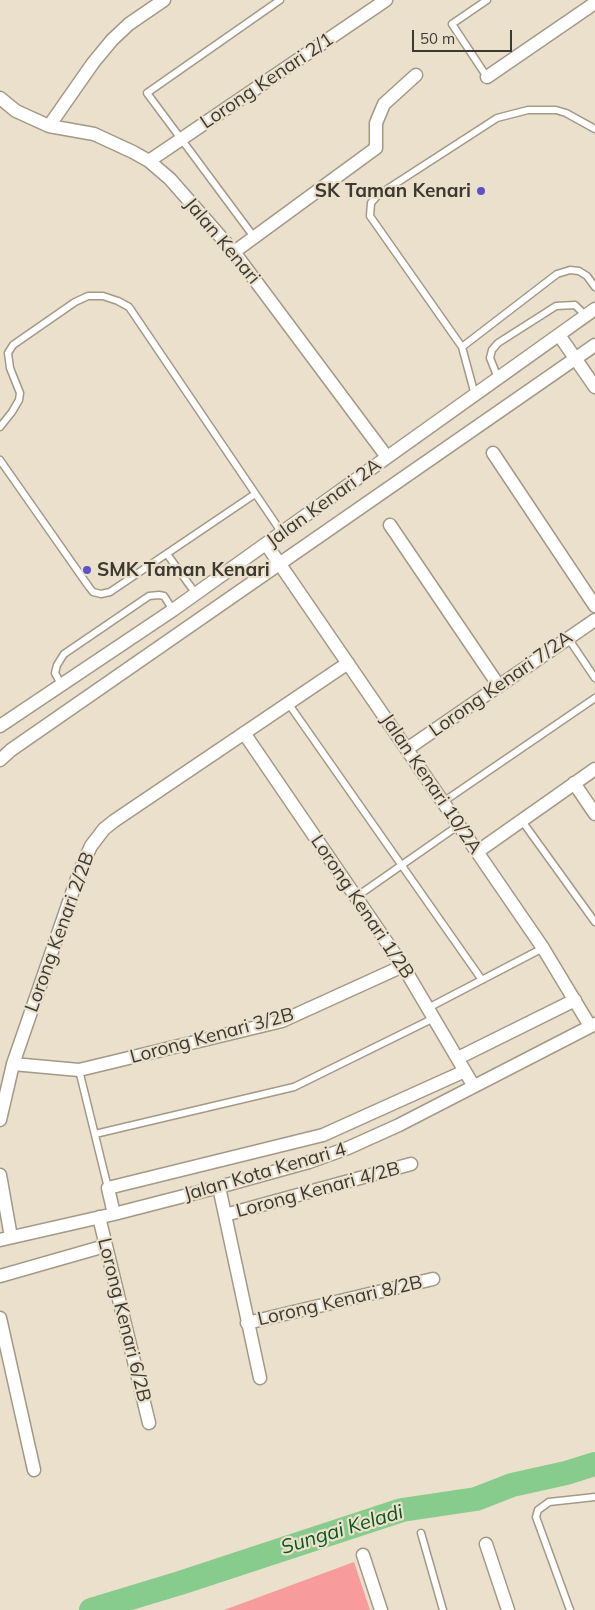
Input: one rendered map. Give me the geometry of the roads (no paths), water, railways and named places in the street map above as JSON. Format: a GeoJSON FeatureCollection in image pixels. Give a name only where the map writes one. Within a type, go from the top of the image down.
{"type":"FeatureCollection","features":[{"type":"Feature","properties":{"kind":"street"},"geometry":{"type":"LineString","coordinates":[[49,126],[93,63],[112,40],[129,24],[164,0]]}},
{"type":"Feature","properties":{"kind":"street","name":"Lorong Kenari 2/1"},"geometry":{"type":"LineString","coordinates":[[149,161],[386,0]]}},
{"type":"Feature","properties":{"kind":"street"},"geometry":{"type":"LineString","coordinates":[[487,77],[595,3]]}},
{"type":"Feature","properties":{"kind":"street"},"geometry":{"type":"LineString","coordinates":[[234,252],[376,148],[376,123],[384,104],[416,75]]}},
{"type":"Feature","properties":{"kind":"street","name":"Jalan Kenari"},"geometry":{"type":"LineString","coordinates":[[0,98],[16,110],[49,126],[94,134],[133,152],[149,161],[170,180],[234,252],[387,457]]}},
{"type":"Feature","properties":{"kind":"street","name":"Jalan Kenari 2A"},"geometry":{"type":"LineString","coordinates":[[0,726],[196,594],[590,313]]}},
{"type":"Feature","properties":{"kind":"street"},"geometry":{"type":"LineString","coordinates":[[559,335],[595,387]]}},
{"type":"Feature","properties":{"kind":"street","name":"Jalan Kenari 2A"},"geometry":{"type":"LineString","coordinates":[[0,760],[27,738],[595,345]]}},
{"type":"Feature","properties":{"kind":"street"},"geometry":{"type":"LineString","coordinates":[[493,453],[595,606]]}},
{"type":"Feature","properties":{"kind":"street"},"geometry":{"type":"LineString","coordinates":[[390,525],[500,686]]}},
{"type":"Feature","properties":{"kind":"street","name":"Jalan Kenari 10/2A"},"geometry":{"type":"LineString","coordinates":[[266,544],[543,948],[593,1025]]}},
{"type":"Feature","properties":{"kind":"street","name":"Lorong Kenari 7/2A"},"geometry":{"type":"LineString","coordinates":[[407,749],[595,620]]}},
{"type":"Feature","properties":{"kind":"street","name":"Lorong Kenari 2/2B"},"geometry":{"type":"LineString","coordinates":[[0,1120],[14,1064],[80,870],[91,846],[104,829],[114,821],[348,663]]}},
{"type":"Feature","properties":{"kind":"street","name":"Lorong Kenari 1/2B"},"geometry":{"type":"LineString","coordinates":[[244,733],[403,966],[473,1085]]}},
{"type":"Feature","properties":{"kind":"street"},"geometry":{"type":"LineString","coordinates":[[477,852],[595,769]]}},
{"type":"Feature","properties":{"kind":"street"},"geometry":{"type":"LineString","coordinates":[[574,784],[595,814]]}},
{"type":"Feature","properties":{"kind":"street","name":"Lorong Kenari 3/2B"},"geometry":{"type":"LineString","coordinates":[[14,1064],[79,1070],[282,1021],[403,966]]}},
{"type":"Feature","properties":{"kind":"street"},"geometry":{"type":"LineString","coordinates":[[458,1058],[576,1000]]}},
{"type":"Feature","properties":{"kind":"street","name":"Jalan Kota Kenari 4"},"geometry":{"type":"LineString","coordinates":[[6,1239],[218,1187],[309,1162],[348,1148],[399,1125],[473,1085],[593,1025]]}},
{"type":"Feature","properties":{"kind":"street"},"geometry":{"type":"LineString","coordinates":[[114,1214],[108,1188],[323,1135],[465,1071]]}},
{"type":"Feature","properties":{"kind":"street","name":"Lorong Kenari 4/2B"},"geometry":{"type":"LineString","coordinates":[[224,1215],[411,1164]]}},
{"type":"Feature","properties":{"kind":"street"},"geometry":{"type":"LineString","coordinates":[[0,1175],[6,1239]]}},
{"type":"Feature","properties":{"kind":"street"},"geometry":{"type":"LineString","coordinates":[[218,1187],[260,1378]]}},
{"type":"Feature","properties":{"kind":"street","name":"Lorong Kenari 6/2B"},"geometry":{"type":"LineString","coordinates":[[99,1217],[149,1423]]}},
{"type":"Feature","properties":{"kind":"street"},"geometry":{"type":"LineString","coordinates":[[0,1276],[106,1246]]}},
{"type":"Feature","properties":{"kind":"street","name":"Lorong Kenari 8/2B"},"geometry":{"type":"LineString","coordinates":[[247,1323],[433,1279]]}},
{"type":"Feature","properties":{"kind":"street"},"geometry":{"type":"LineString","coordinates":[[0,1318],[34,1470]]}},
{"type":"Feature","properties":{"kind":"street"},"geometry":{"type":"LineString","coordinates":[[486,1544],[508,1610]]}},
{"type":"Feature","properties":{"kind":"street"},"geometry":{"type":"LineString","coordinates":[[363,1555],[381,1610]]}},
{"type":"Feature","properties":{"kind":"lane"},"geometry":{"type":"LineString","coordinates":[[254,237],[147,94],[280,0]]}},
{"type":"Feature","properties":{"kind":"lane"},"geometry":{"type":"LineString","coordinates":[[487,0],[452,24],[487,77]]}},
{"type":"Feature","properties":{"kind":"lane"},"geometry":{"type":"LineString","coordinates":[[475,395],[462,347],[370,216],[371,203],[378,195],[497,118],[528,110],[556,110],[566,113],[595,129]]}},
{"type":"Feature","properties":{"kind":"lane"},"geometry":{"type":"LineString","coordinates":[[462,347],[558,274],[570,270],[579,271],[587,276],[595,287]]}},
{"type":"Feature","properties":{"kind":"lane"},"geometry":{"type":"LineString","coordinates":[[0,427],[12,412],[20,393],[10,368],[8,353],[13,345],[75,302],[88,296],[103,296],[118,301],[129,307],[282,533]]}},
{"type":"Feature","properties":{"kind":"lane"},"geometry":{"type":"LineString","coordinates":[[498,378],[490,358],[492,350],[498,344],[556,306],[575,305],[590,313]]}},
{"type":"Feature","properties":{"kind":"lane"},"geometry":{"type":"LineString","coordinates":[[0,460],[89,588],[101,594],[110,592],[255,494]]}},
{"type":"Feature","properties":{"kind":"lane"},"geometry":{"type":"LineString","coordinates":[[167,554],[196,594]]}},
{"type":"Feature","properties":{"kind":"lane"},"geometry":{"type":"LineString","coordinates":[[61,684],[55,673],[57,665],[64,654],[149,596],[164,596],[173,610]]}},
{"type":"Feature","properties":{"kind":"lane"},"geometry":{"type":"LineString","coordinates":[[568,638],[595,678]]}},
{"type":"Feature","properties":{"kind":"lane"},"geometry":{"type":"LineString","coordinates":[[443,802],[595,698]]}},
{"type":"Feature","properties":{"kind":"lane"},"geometry":{"type":"LineString","coordinates":[[288,703],[482,980]]}},
{"type":"Feature","properties":{"kind":"lane"},"geometry":{"type":"LineString","coordinates":[[522,820],[595,922]]}},
{"type":"Feature","properties":{"kind":"lane"},"geometry":{"type":"LineString","coordinates":[[356,897],[459,825]]}},
{"type":"Feature","properties":{"kind":"lane"},"geometry":{"type":"LineString","coordinates":[[95,1134],[294,1087],[431,1013],[482,980],[543,948]]}},
{"type":"Feature","properties":{"kind":"lane"},"geometry":{"type":"LineString","coordinates":[[79,1070],[108,1188]]}},
{"type":"Feature","properties":{"kind":"lane"},"geometry":{"type":"LineString","coordinates":[[570,1610],[536,1517],[538,1510],[549,1502],[595,1497]]}},
{"type":"Feature","properties":{"kind":"lane"},"geometry":{"type":"LineString","coordinates":[[421,1533],[444,1610]]}},
{"type":"Feature","properties":{"kind":"waterway","name":"Sungai Keladi"},"geometry":{"type":"LineString","coordinates":[[91,1610],[180,1583],[402,1510],[476,1499],[512,1485],[566,1473],[595,1464]]}},
{"type":"Feature","properties":{"kind":"place","name":"SK Taman Kenari"},"geometry":{"type":"Point","coordinates":[481,191]}},
{"type":"Feature","properties":{"kind":"place","name":"SMK Taman Kenari"},"geometry":{"type":"Point","coordinates":[87,570]}}]}
